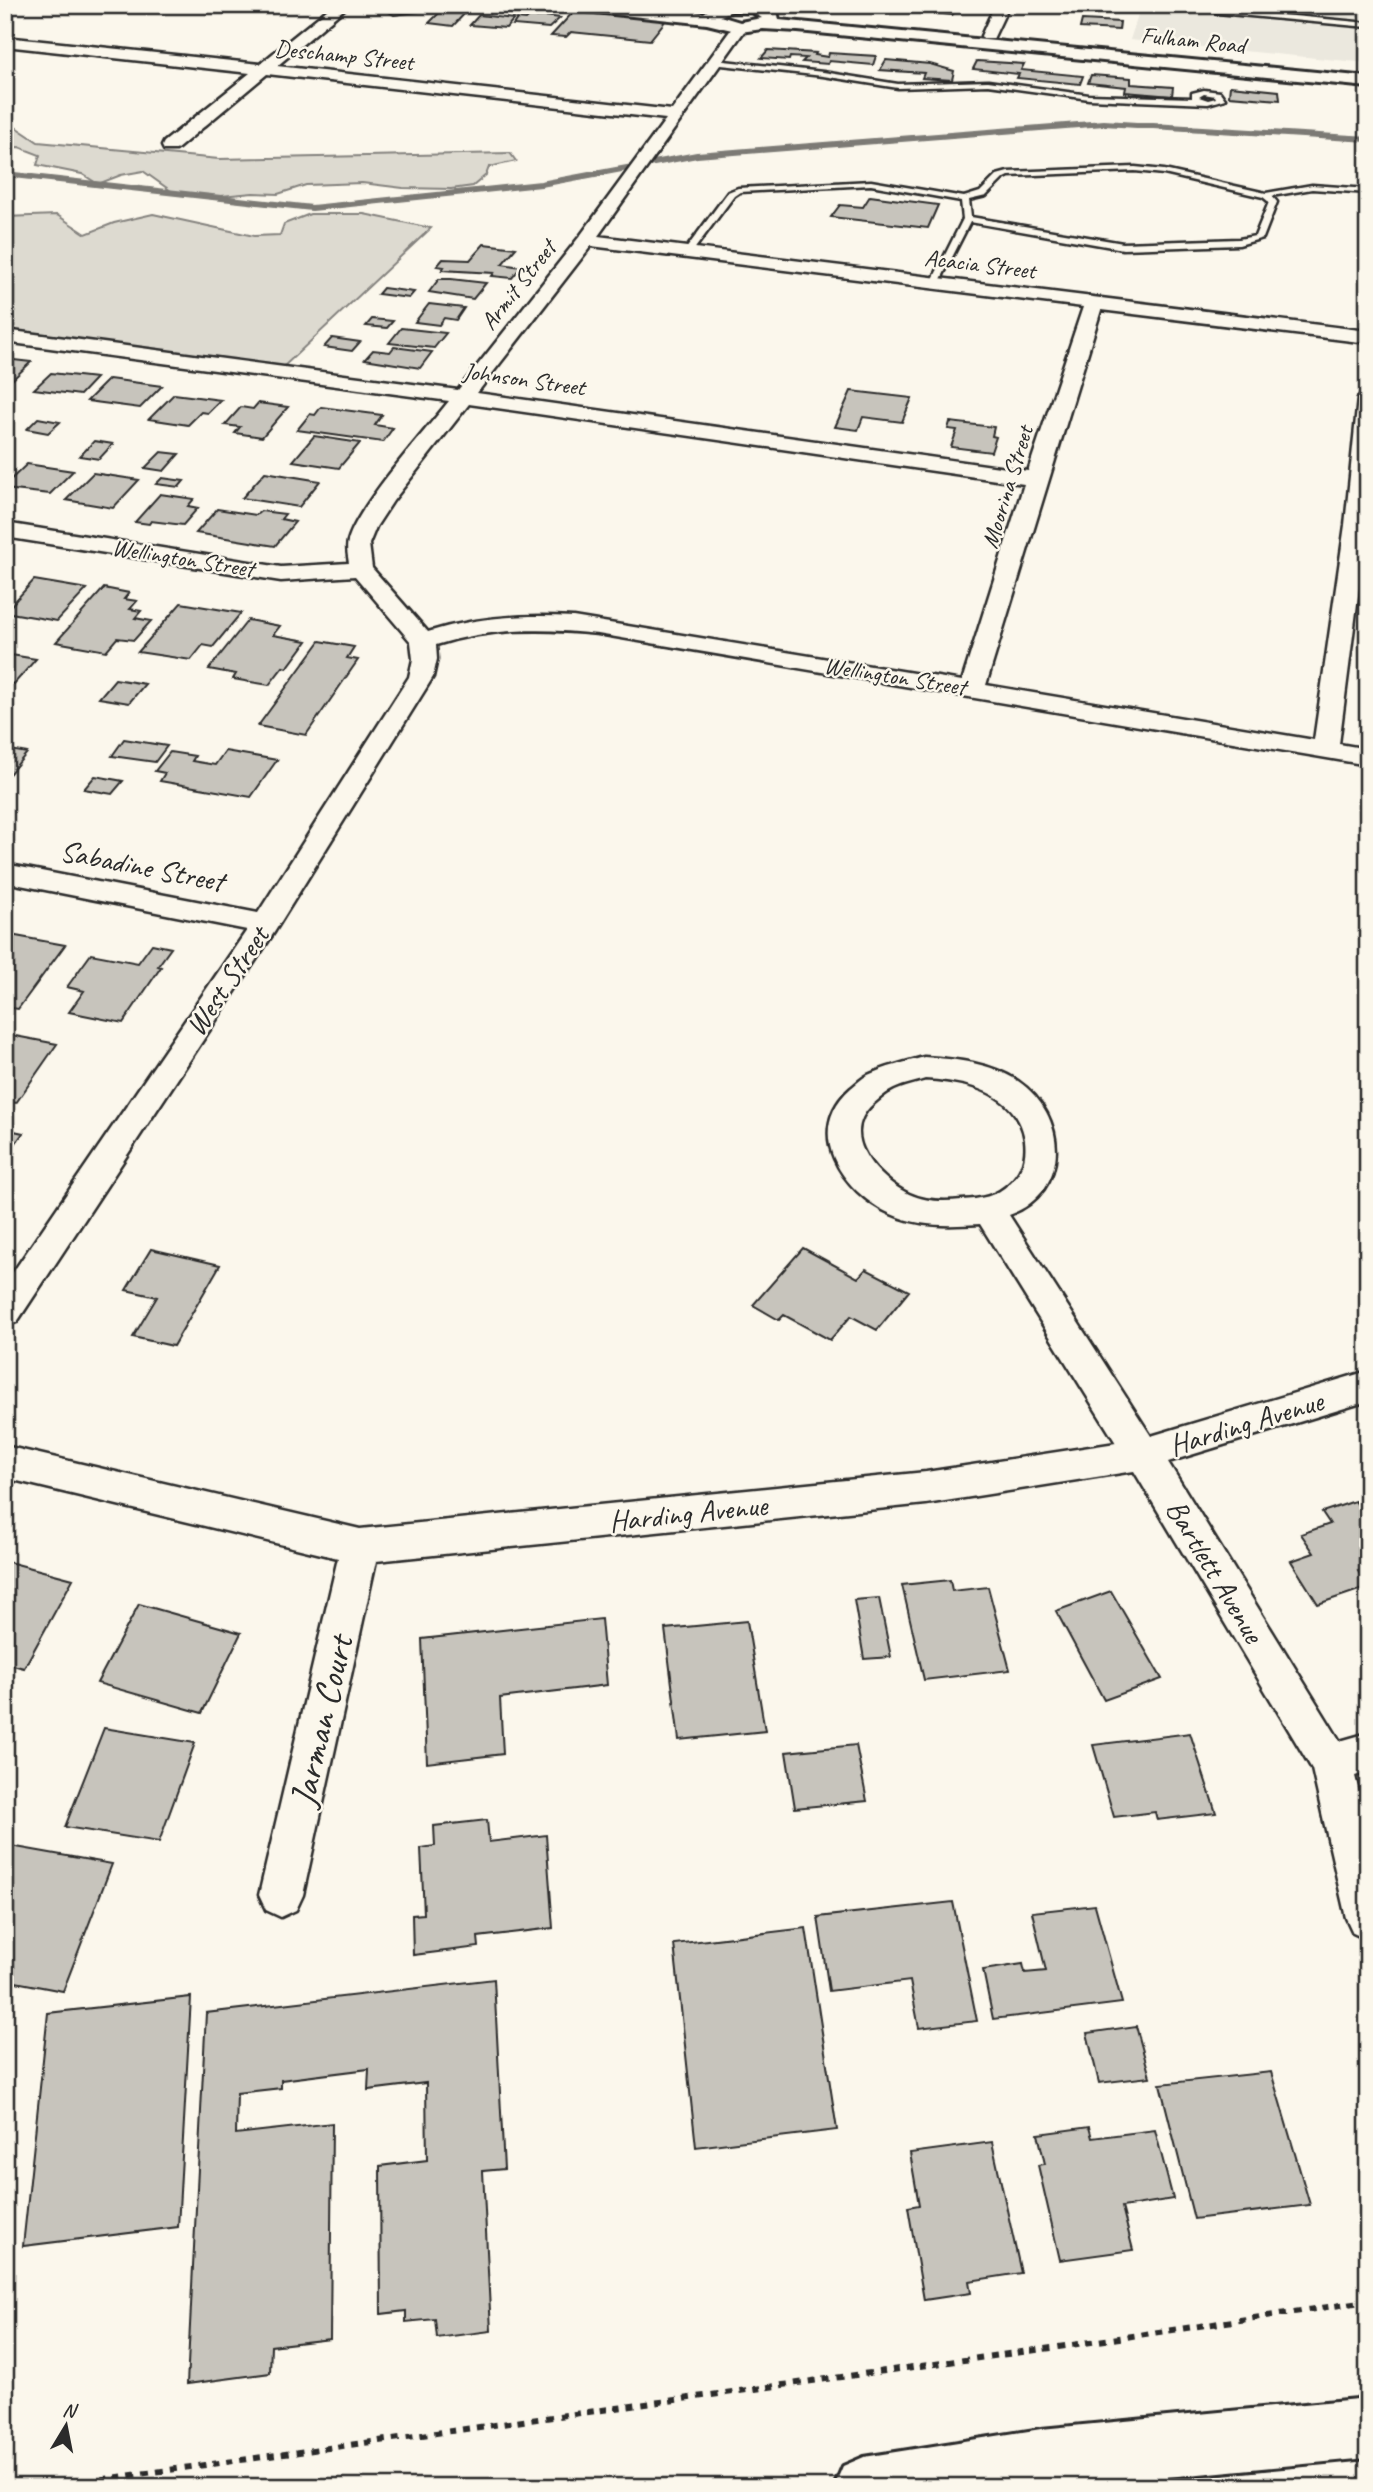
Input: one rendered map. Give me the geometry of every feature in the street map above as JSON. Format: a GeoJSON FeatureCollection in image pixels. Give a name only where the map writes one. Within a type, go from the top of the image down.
{"type":"FeatureCollection","features":[{"type":"Feature","properties":{"kind":"street"},"geometry":{"type":"LineString","coordinates":[[170,146],[342,5]]}},
{"type":"Feature","properties":{"kind":"street"},"geometry":{"type":"LineString","coordinates":[[576,5],[716,14],[741,6],[756,7],[767,19],[740,27],[720,24],[716,14]]}},
{"type":"Feature","properties":{"kind":"street"},"geometry":{"type":"LineString","coordinates":[[648,5],[716,14]]}},
{"type":"Feature","properties":{"kind":"street"},"geometry":{"type":"LineString","coordinates":[[988,36],[1002,5]]}},
{"type":"Feature","properties":{"kind":"street","name":"Fulham Road"},"geometry":{"type":"LineString","coordinates":[[767,19],[988,36],[1368,74]]}},
{"type":"Feature","properties":{"kind":"street","name":"Fulham Road"},"geometry":{"type":"LineString","coordinates":[[767,19],[1368,82]]}},
{"type":"Feature","properties":{"kind":"street","name":"Armit Street"},"geometry":{"type":"LineString","coordinates":[[361,569],[358,544],[365,527],[586,240],[740,27]]}},
{"type":"Feature","properties":{"kind":"street","name":"Deschamp Street"},"geometry":{"type":"LineString","coordinates":[[5,41],[677,115]]}},
{"type":"Feature","properties":{"kind":"street","name":"Acacia Street"},"geometry":{"type":"LineString","coordinates":[[586,240],[1368,337]]}},
{"type":"Feature","properties":{"kind":"street","name":"Moorina Street"},"geometry":{"type":"LineString","coordinates":[[972,689],[1035,479],[1094,302]]}},
{"type":"Feature","properties":{"kind":"street","name":"Johnson Street"},"geometry":{"type":"LineString","coordinates":[[5,336],[465,397],[1035,479]]}},
{"type":"Feature","properties":{"kind":"street"},"geometry":{"type":"LineString","coordinates":[[1325,750],[1362,526],[1368,398]]}},
{"type":"Feature","properties":{"kind":"street","name":"Wellington Street"},"geometry":{"type":"LineString","coordinates":[[5,530],[281,574],[361,569]]}},
{"type":"Feature","properties":{"kind":"street"},"geometry":{"type":"LineString","coordinates":[[361,569],[422,641]]}},
{"type":"Feature","properties":{"kind":"street","name":"Wellington Street"},"geometry":{"type":"LineString","coordinates":[[422,641],[460,629],[506,621],[547,621],[598,626],[1368,757]]}},
{"type":"Feature","properties":{"kind":"street","name":"West Street"},"geometry":{"type":"LineString","coordinates":[[5,1312],[265,924],[421,677],[425,659],[422,641]]}},
{"type":"Feature","properties":{"kind":"street","name":"Sabadine Street"},"geometry":{"type":"LineString","coordinates":[[5,873],[265,924]]}},
{"type":"Feature","properties":{"kind":"street"},"geometry":{"type":"LineString","coordinates":[[936,1068],[974,1074],[1017,1097],[1031,1113],[1041,1132],[1044,1151],[1039,1169],[1028,1187],[1010,1200],[988,1210],[962,1215],[922,1211],[884,1198],[865,1183],[851,1165],[843,1146],[842,1127],[849,1109],[860,1094],[878,1081],[900,1072],[936,1068]]}},
{"type":"Feature","properties":{"kind":"street","name":"Bartlett Avenue"},"geometry":{"type":"LineString","coordinates":[[988,1210],[1143,1454],[1350,1758],[1368,1919]]}},
{"type":"Feature","properties":{"kind":"street","name":"Harding Avenue"},"geometry":{"type":"LineString","coordinates":[[5,1462],[360,1546],[926,1488],[1143,1454],[1368,1386]]}},
{"type":"Feature","properties":{"kind":"street","name":"Jarman Court"},"geometry":{"type":"LineString","coordinates":[[281,1895],[360,1546]]}},
{"type":"Feature","properties":{"kind":"street"},"geometry":{"type":"LineString","coordinates":[[864,2487],[1041,2459],[1368,2428]]}},
{"type":"Feature","properties":{"kind":"lane"},"geometry":{"type":"LineString","coordinates":[[1218,5],[1217,11],[1368,24]]}},
{"type":"Feature","properties":{"kind":"lane"},"geometry":{"type":"LineString","coordinates":[[715,62],[823,74],[898,86],[988,83],[1089,97],[1200,100]]}},
{"type":"Feature","properties":{"kind":"lane"},"geometry":{"type":"LineString","coordinates":[[687,253],[731,194],[738,190],[871,183],[964,199],[983,194],[1000,177],[1008,174],[1112,168],[1164,172],[1266,195],[1312,187],[1368,191]]}},
{"type":"Feature","properties":{"kind":"lane"},"geometry":{"type":"LineString","coordinates":[[967,219],[1124,246],[1239,242],[1259,238],[1273,202],[1266,195]]}},
{"type":"Feature","properties":{"kind":"lane"},"geometry":{"type":"LineString","coordinates":[[935,283],[967,219],[964,199]]}},
{"type":"Feature","properties":{"kind":"path"},"geometry":{"type":"LineString","coordinates":[[46,2487],[1058,2347],[1368,2301]]}},
{"type":"Feature","properties":{"kind":"shaded area"},"geometry":{"type":"Polygon","coordinates":[[[1141,5],[1368,5],[1368,63],[1130,40],[1141,5]]]}},
{"type":"Feature","properties":{"kind":"shaded area"},"geometry":{"type":"Polygon","coordinates":[[[5,120],[38,142],[219,159],[510,153],[516,161],[489,167],[486,175],[473,186],[451,189],[403,188],[362,183],[306,185],[278,194],[253,193],[210,197],[174,193],[143,171],[121,175],[98,184],[82,174],[37,165],[40,155],[19,147],[5,148],[5,120]]]}},
{"type":"Feature","properties":{"kind":"shaded area"},"geometry":{"type":"Polygon","coordinates":[[[153,214],[254,236],[280,235],[284,224],[310,214],[364,214],[431,228],[281,369],[5,331],[5,217],[57,215],[86,234],[114,223],[153,214]]]}},
{"type":"Feature","properties":{"kind":"building"},"geometry":{"type":"Polygon","coordinates":[[[417,5],[418,12],[394,15],[380,7],[417,5]]]}},
{"type":"Feature","properties":{"kind":"building"},"geometry":{"type":"Polygon","coordinates":[[[928,5],[945,5],[943,9],[957,10],[952,15],[923,12],[928,5]]]}},
{"type":"Feature","properties":{"kind":"building"},"geometry":{"type":"Polygon","coordinates":[[[443,9],[467,11],[453,26],[429,23],[443,9]]]}},
{"type":"Feature","properties":{"kind":"building"},"geometry":{"type":"Polygon","coordinates":[[[575,10],[666,20],[650,40],[571,32],[566,37],[551,36],[575,10]]]}},
{"type":"Feature","properties":{"kind":"building"},"geometry":{"type":"Polygon","coordinates":[[[479,15],[514,19],[506,28],[470,25],[479,15]]]}},
{"type":"Feature","properties":{"kind":"building"},"geometry":{"type":"Polygon","coordinates":[[[529,17],[560,18],[549,28],[513,25],[517,19],[526,20],[529,17]]]}},
{"type":"Feature","properties":{"kind":"building"},"geometry":{"type":"Polygon","coordinates":[[[1082,20],[1120,22],[1119,30],[1080,28],[1082,20]]]}},
{"type":"Feature","properties":{"kind":"building"},"geometry":{"type":"Polygon","coordinates":[[[768,50],[816,53],[815,55],[828,57],[829,53],[876,56],[873,65],[829,61],[828,64],[802,62],[806,58],[761,58],[768,50]]]}},
{"type":"Feature","properties":{"kind":"building"},"geometry":{"type":"Polygon","coordinates":[[[886,60],[930,64],[954,71],[952,80],[922,78],[924,73],[880,70],[886,60]]]}},
{"type":"Feature","properties":{"kind":"building"},"geometry":{"type":"Polygon","coordinates":[[[977,61],[1024,64],[1021,70],[1083,76],[1080,84],[1017,78],[1019,74],[973,69],[977,61]]]}},
{"type":"Feature","properties":{"kind":"building"},"geometry":{"type":"Polygon","coordinates":[[[1091,75],[1131,78],[1131,84],[1173,87],[1172,96],[1125,92],[1126,87],[1088,83],[1091,75]]]}},
{"type":"Feature","properties":{"kind":"building"},"geometry":{"type":"Polygon","coordinates":[[[1230,86],[1279,91],[1280,100],[1229,96],[1230,86]]]}},
{"type":"Feature","properties":{"kind":"building"},"geometry":{"type":"Polygon","coordinates":[[[870,196],[938,205],[928,228],[831,217],[840,205],[863,207],[870,196]]]}},
{"type":"Feature","properties":{"kind":"building"},"geometry":{"type":"Polygon","coordinates":[[[484,244],[516,248],[502,264],[521,267],[512,278],[492,276],[494,273],[442,270],[444,267],[437,266],[443,259],[470,260],[484,244]]]}},
{"type":"Feature","properties":{"kind":"building"},"geometry":{"type":"Polygon","coordinates":[[[439,279],[486,283],[473,299],[429,292],[439,279]]]}},
{"type":"Feature","properties":{"kind":"building"},"geometry":{"type":"Polygon","coordinates":[[[383,288],[414,292],[409,298],[378,294],[383,288]]]}},
{"type":"Feature","properties":{"kind":"building"},"geometry":{"type":"Polygon","coordinates":[[[429,304],[464,308],[456,320],[444,318],[439,325],[415,322],[429,304]]]}},
{"type":"Feature","properties":{"kind":"building"},"geometry":{"type":"Polygon","coordinates":[[[372,319],[393,321],[387,328],[366,326],[372,319]]]}},
{"type":"Feature","properties":{"kind":"building"},"geometry":{"type":"Polygon","coordinates":[[[401,328],[446,333],[434,348],[389,343],[401,328]]]}},
{"type":"Feature","properties":{"kind":"building"},"geometry":{"type":"Polygon","coordinates":[[[332,338],[360,342],[352,351],[324,347],[332,338]]]}},
{"type":"Feature","properties":{"kind":"building"},"geometry":{"type":"Polygon","coordinates":[[[394,347],[432,352],[420,368],[365,359],[373,350],[390,352],[394,347]]]}},
{"type":"Feature","properties":{"kind":"building"},"geometry":{"type":"Polygon","coordinates":[[[5,359],[31,362],[11,381],[5,380],[5,359]]]}},
{"type":"Feature","properties":{"kind":"building"},"geometry":{"type":"Polygon","coordinates":[[[51,373],[96,378],[80,395],[34,389],[51,373]]]}},
{"type":"Feature","properties":{"kind":"building"},"geometry":{"type":"Polygon","coordinates":[[[109,379],[162,386],[140,408],[87,401],[109,379]]]}},
{"type":"Feature","properties":{"kind":"building"},"geometry":{"type":"Polygon","coordinates":[[[851,391],[912,398],[902,422],[863,417],[858,430],[835,427],[851,391]]]}},
{"type":"Feature","properties":{"kind":"building"},"geometry":{"type":"Polygon","coordinates":[[[174,394],[221,400],[208,413],[201,412],[188,425],[149,419],[174,394]]]}},
{"type":"Feature","properties":{"kind":"building"},"geometry":{"type":"Polygon","coordinates":[[[258,403],[288,407],[262,437],[235,433],[240,427],[225,425],[241,407],[253,409],[258,403]]]}},
{"type":"Feature","properties":{"kind":"building"},"geometry":{"type":"Polygon","coordinates":[[[321,407],[382,415],[375,425],[393,428],[383,442],[297,430],[310,414],[315,415],[321,407]]]}},
{"type":"Feature","properties":{"kind":"building"},"geometry":{"type":"Polygon","coordinates":[[[38,418],[60,422],[48,433],[27,429],[38,418]]]}},
{"type":"Feature","properties":{"kind":"building"},"geometry":{"type":"Polygon","coordinates":[[[950,422],[994,427],[992,436],[996,437],[991,452],[951,447],[957,430],[948,429],[950,422]]]}},
{"type":"Feature","properties":{"kind":"building"},"geometry":{"type":"Polygon","coordinates":[[[314,436],[360,443],[339,468],[293,461],[314,436]]]}},
{"type":"Feature","properties":{"kind":"building"},"geometry":{"type":"Polygon","coordinates":[[[94,441],[113,444],[99,459],[80,456],[94,441]]]}},
{"type":"Feature","properties":{"kind":"building"},"geometry":{"type":"Polygon","coordinates":[[[161,452],[179,454],[164,471],[145,468],[161,452]]]}},
{"type":"Feature","properties":{"kind":"building"},"geometry":{"type":"Polygon","coordinates":[[[27,464],[73,471],[50,494],[5,489],[5,485],[27,464]]]}},
{"type":"Feature","properties":{"kind":"building"},"geometry":{"type":"Polygon","coordinates":[[[265,472],[320,481],[299,507],[242,498],[265,472]]]}},
{"type":"Feature","properties":{"kind":"building"},"geometry":{"type":"Polygon","coordinates":[[[93,473],[139,480],[113,508],[66,500],[93,473]]]}},
{"type":"Feature","properties":{"kind":"building"},"geometry":{"type":"Polygon","coordinates":[[[162,478],[184,481],[179,487],[156,484],[162,478]]]}},
{"type":"Feature","properties":{"kind":"building"},"geometry":{"type":"Polygon","coordinates":[[[160,494],[194,499],[188,506],[198,508],[183,525],[135,522],[160,494]]]}},
{"type":"Feature","properties":{"kind":"building"},"geometry":{"type":"Polygon","coordinates":[[[217,509],[256,515],[261,511],[285,514],[281,519],[295,522],[275,546],[196,533],[217,509]]]}},
{"type":"Feature","properties":{"kind":"building"},"geometry":{"type":"Polygon","coordinates":[[[34,580],[87,589],[57,621],[5,612],[34,580]]]}},
{"type":"Feature","properties":{"kind":"building"},"geometry":{"type":"Polygon","coordinates":[[[104,588],[129,593],[124,599],[137,601],[130,609],[141,611],[135,618],[151,621],[134,640],[117,638],[106,651],[56,642],[104,588]]]}},
{"type":"Feature","properties":{"kind":"building"},"geometry":{"type":"Polygon","coordinates":[[[181,603],[241,613],[213,647],[203,645],[191,660],[138,652],[181,603]]]}},
{"type":"Feature","properties":{"kind":"building"},"geometry":{"type":"Polygon","coordinates":[[[248,620],[280,626],[273,635],[307,641],[287,668],[283,667],[269,685],[233,679],[236,674],[209,669],[248,620]]]}},
{"type":"Feature","properties":{"kind":"building"},"geometry":{"type":"Polygon","coordinates":[[[320,641],[354,647],[347,658],[358,660],[306,735],[258,726],[320,641]]]}},
{"type":"Feature","properties":{"kind":"building"},"geometry":{"type":"Polygon","coordinates":[[[5,654],[36,659],[14,684],[5,682],[5,654]]]}},
{"type":"Feature","properties":{"kind":"building"},"geometry":{"type":"Polygon","coordinates":[[[115,679],[145,684],[129,703],[99,698],[115,679]]]}},
{"type":"Feature","properties":{"kind":"building"},"geometry":{"type":"Polygon","coordinates":[[[124,739],[167,746],[155,762],[112,756],[124,739]]]}},
{"type":"Feature","properties":{"kind":"building"},"geometry":{"type":"Polygon","coordinates":[[[5,749],[27,753],[5,779],[5,749]]]}},
{"type":"Feature","properties":{"kind":"building"},"geometry":{"type":"Polygon","coordinates":[[[225,751],[277,760],[251,797],[160,781],[165,773],[155,771],[170,752],[195,756],[192,761],[215,765],[225,751]]]}},
{"type":"Feature","properties":{"kind":"building"},"geometry":{"type":"Polygon","coordinates":[[[95,776],[123,781],[112,794],[84,789],[95,776]]]}},
{"type":"Feature","properties":{"kind":"building"},"geometry":{"type":"Polygon","coordinates":[[[5,934],[65,945],[18,1009],[5,1007],[5,934]]]}},
{"type":"Feature","properties":{"kind":"building"},"geometry":{"type":"Polygon","coordinates":[[[152,944],[171,948],[123,1023],[69,1012],[84,991],[67,987],[91,954],[138,963],[152,944]]]}},
{"type":"Feature","properties":{"kind":"building"},"geometry":{"type":"Polygon","coordinates":[[[5,1034],[57,1044],[16,1103],[5,1101],[5,1034]]]}},
{"type":"Feature","properties":{"kind":"building"},"geometry":{"type":"Polygon","coordinates":[[[5,1129],[23,1133],[7,1155],[5,1155],[5,1129]]]}},
{"type":"Feature","properties":{"kind":"building"},"geometry":{"type":"Polygon","coordinates":[[[803,1248],[858,1278],[866,1269],[909,1291],[877,1330],[851,1316],[830,1340],[784,1315],[779,1320],[753,1305],[803,1248]]]}},
{"type":"Feature","properties":{"kind":"building"},"geometry":{"type":"Polygon","coordinates":[[[151,1249],[220,1265],[173,1346],[133,1337],[157,1297],[126,1290],[151,1249]]]}},
{"type":"Feature","properties":{"kind":"building"},"geometry":{"type":"Polygon","coordinates":[[[1355,1501],[1368,1519],[1368,1568],[1358,1571],[1368,1587],[1318,1604],[1291,1561],[1314,1553],[1301,1534],[1330,1524],[1322,1512],[1355,1501]]]}},
{"type":"Feature","properties":{"kind":"building"},"geometry":{"type":"Polygon","coordinates":[[[5,1561],[73,1579],[24,1668],[5,1663],[5,1561]]]}},
{"type":"Feature","properties":{"kind":"building"},"geometry":{"type":"Polygon","coordinates":[[[950,1580],[952,1591],[988,1587],[1010,1670],[924,1680],[902,1585],[950,1580]]]}},
{"type":"Feature","properties":{"kind":"building"},"geometry":{"type":"Polygon","coordinates":[[[1111,1591],[1162,1679],[1104,1700],[1056,1611],[1111,1591]]]}},
{"type":"Feature","properties":{"kind":"building"},"geometry":{"type":"Polygon","coordinates":[[[879,1598],[891,1657],[864,1659],[854,1600],[879,1598]]]}},
{"type":"Feature","properties":{"kind":"building"},"geometry":{"type":"Polygon","coordinates":[[[139,1604],[241,1633],[202,1713],[97,1683],[139,1604]]]}},
{"type":"Feature","properties":{"kind":"building"},"geometry":{"type":"Polygon","coordinates":[[[601,1619],[607,1685],[500,1698],[503,1754],[427,1763],[422,1639],[601,1619]]]}},
{"type":"Feature","properties":{"kind":"building"},"geometry":{"type":"Polygon","coordinates":[[[747,1621],[765,1731],[679,1740],[665,1629],[747,1621]]]}},
{"type":"Feature","properties":{"kind":"building"},"geometry":{"type":"Polygon","coordinates":[[[104,1728],[195,1743],[159,1842],[65,1827],[104,1728]]]}},
{"type":"Feature","properties":{"kind":"building"},"geometry":{"type":"Polygon","coordinates":[[[1190,1733],[1216,1813],[1157,1820],[1155,1812],[1114,1817],[1093,1745],[1190,1733]]]}},
{"type":"Feature","properties":{"kind":"building"},"geometry":{"type":"Polygon","coordinates":[[[856,1745],[867,1801],[795,1808],[786,1752],[856,1745]]]}},
{"type":"Feature","properties":{"kind":"building"},"geometry":{"type":"Polygon","coordinates":[[[487,1820],[489,1842],[546,1835],[553,1928],[478,1937],[479,1947],[413,1955],[412,1915],[424,1914],[421,1848],[435,1846],[434,1826],[487,1820]]]}},
{"type":"Feature","properties":{"kind":"building"},"geometry":{"type":"Polygon","coordinates":[[[5,1845],[112,1864],[63,1991],[5,1980],[5,1845]]]}},
{"type":"Feature","properties":{"kind":"building"},"geometry":{"type":"Polygon","coordinates":[[[953,1902],[977,2021],[919,2028],[910,1981],[829,1991],[818,1917],[953,1902]]]}},
{"type":"Feature","properties":{"kind":"building"},"geometry":{"type":"Polygon","coordinates":[[[1095,1905],[1122,2003],[993,2019],[983,1970],[1023,1964],[1025,1973],[1046,1971],[1032,1912],[1095,1905]]]}},
{"type":"Feature","properties":{"kind":"building"},"geometry":{"type":"Polygon","coordinates":[[[806,1928],[837,2130],[696,2147],[674,1944],[806,1928]]]}},
{"type":"Feature","properties":{"kind":"building"},"geometry":{"type":"Polygon","coordinates":[[[494,1979],[504,2169],[483,2171],[491,2331],[437,2338],[435,2319],[406,2322],[406,2311],[381,2314],[380,2166],[427,2160],[426,2083],[368,2090],[369,2069],[281,2080],[281,2088],[237,2093],[236,2134],[332,2123],[330,2339],[271,2346],[270,2373],[187,2384],[206,2013],[494,1979]]]}},
{"type":"Feature","properties":{"kind":"building"},"geometry":{"type":"Polygon","coordinates":[[[191,1997],[178,2227],[23,2246],[48,2013],[191,1997]]]}},
{"type":"Feature","properties":{"kind":"building"},"geometry":{"type":"Polygon","coordinates":[[[1136,2026],[1150,2077],[1099,2083],[1087,2033],[1136,2026]]]}},
{"type":"Feature","properties":{"kind":"building"},"geometry":{"type":"Polygon","coordinates":[[[1271,2072],[1310,2205],[1194,2219],[1160,2084],[1271,2072]]]}},
{"type":"Feature","properties":{"kind":"building"},"geometry":{"type":"Polygon","coordinates":[[[1089,2127],[1092,2138],[1155,2130],[1173,2199],[1122,2207],[1133,2250],[1060,2260],[1038,2165],[1045,2164],[1038,2134],[1089,2127]]]}},
{"type":"Feature","properties":{"kind":"building"},"geometry":{"type":"Polygon","coordinates":[[[992,2142],[1021,2273],[969,2281],[971,2293],[924,2300],[908,2207],[919,2205],[910,2153],[992,2142]]]}},
{"type":"Feature","properties":{"kind":"waterway"},"geometry":{"type":"LineString","coordinates":[[5,174],[312,208],[541,184],[697,155],[1104,123],[1368,139]]}}]}
